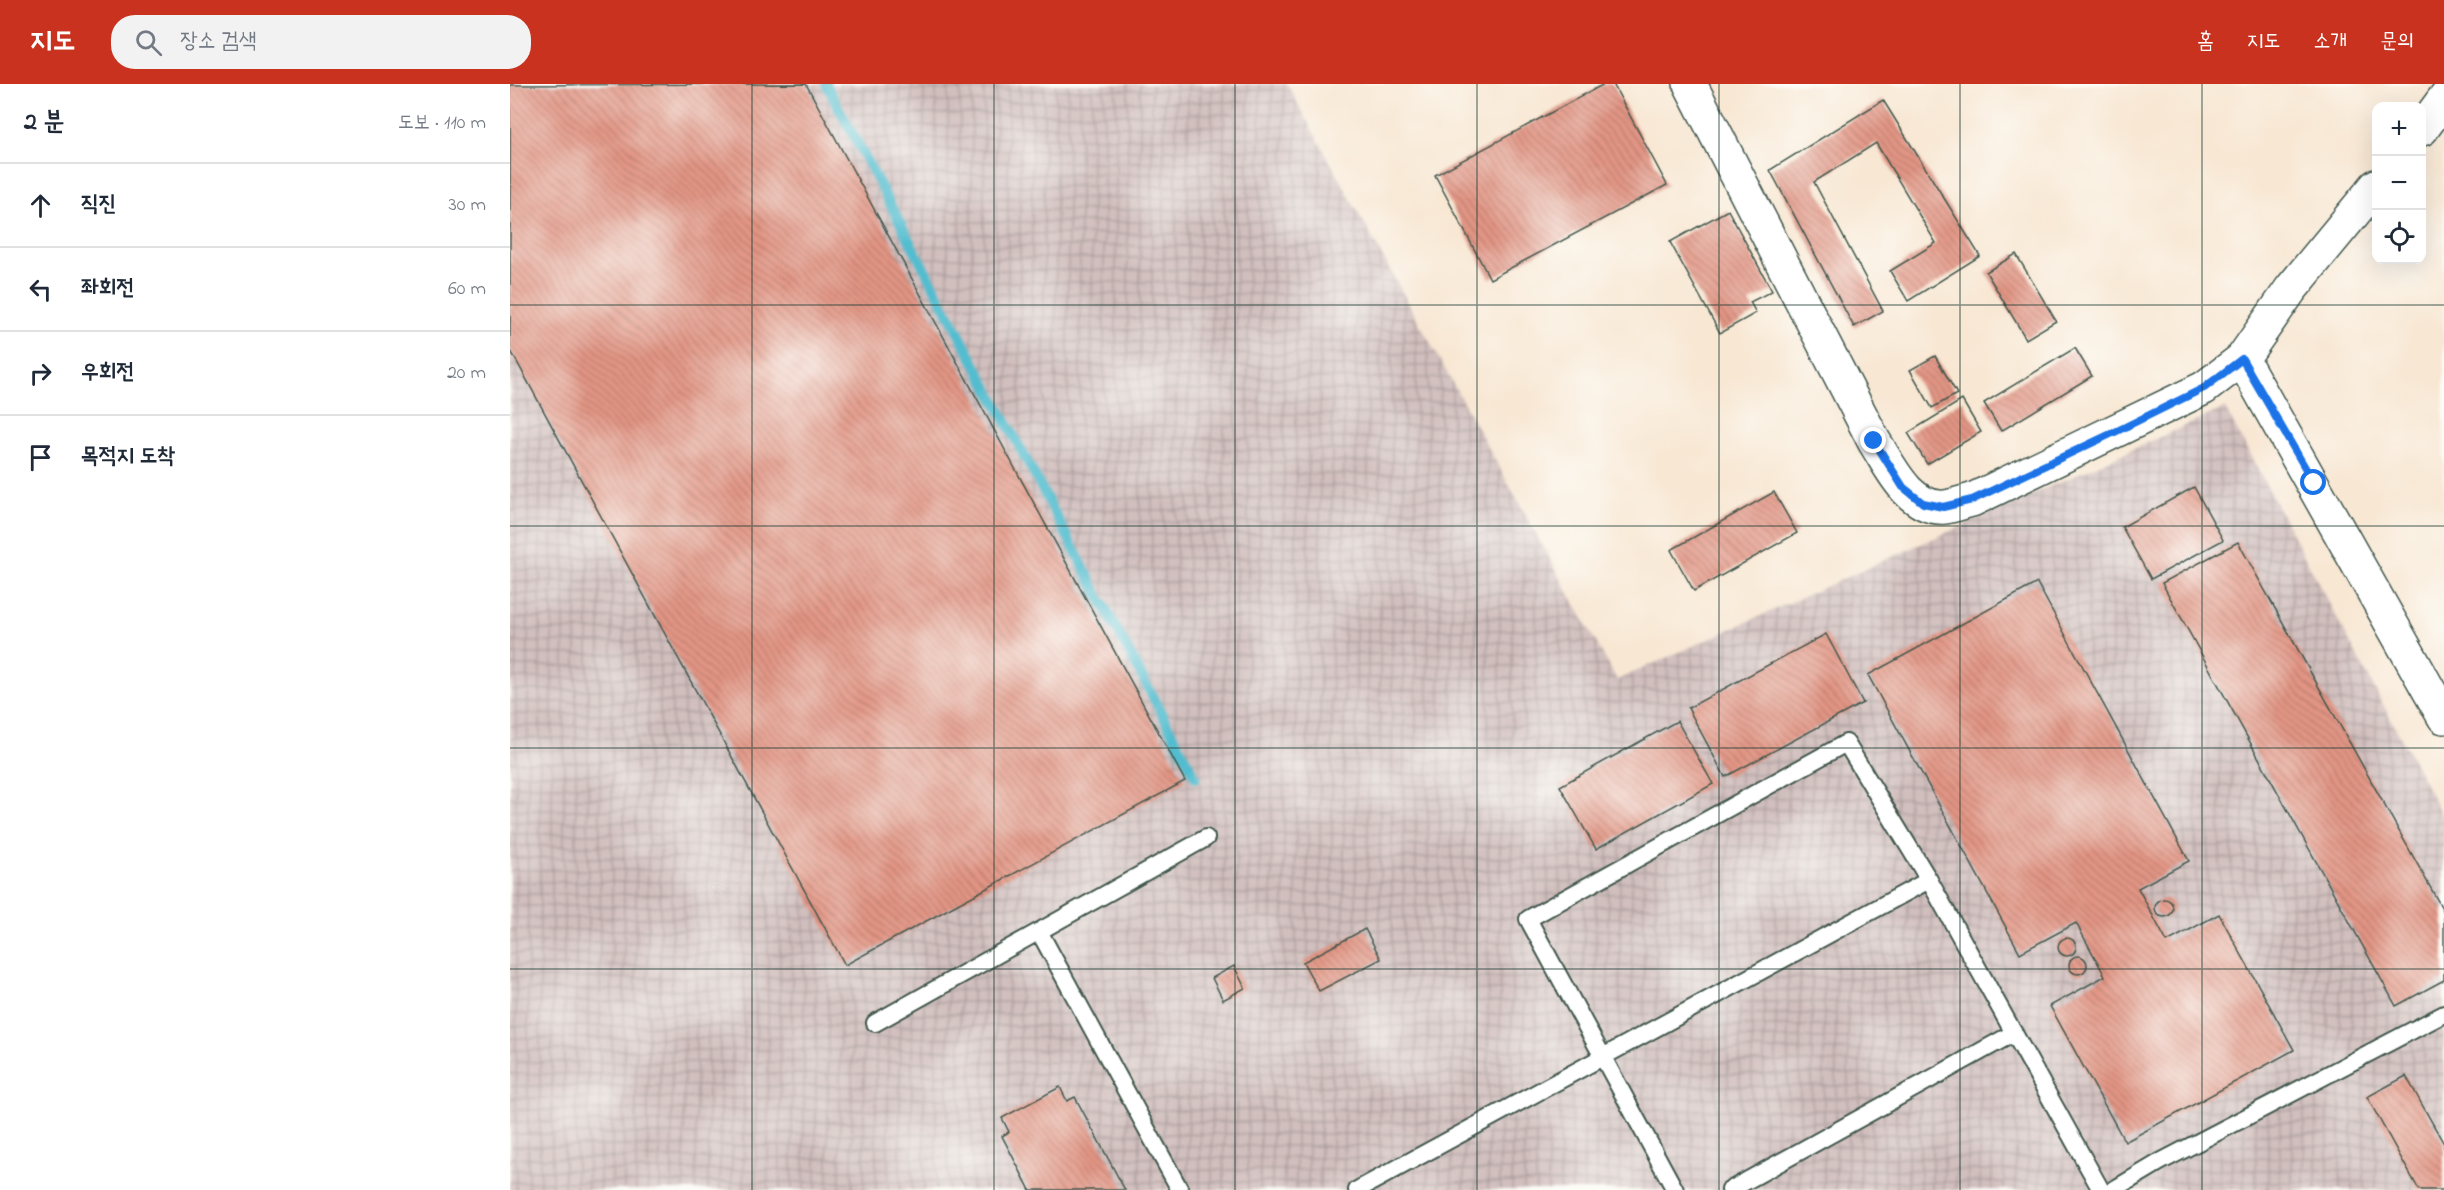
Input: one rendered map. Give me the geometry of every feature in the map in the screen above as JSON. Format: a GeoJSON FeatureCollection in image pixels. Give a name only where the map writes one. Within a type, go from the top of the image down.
{"type":"FeatureCollection","features":[{"type":"Feature","properties":{"kind":"street"},"geometry":{"type":"LineString","coordinates":[[1690,84],[1874,441],[1903,487],[1923,503],[1943,507],[1972,500],[2204,388],[2242,359],[2290,289],[2372,191]]}},
{"type":"Feature","properties":{"kind":"street"},"geometry":{"type":"LineString","coordinates":[[2426,122],[2444,99]]}},
{"type":"Feature","properties":{"kind":"street"},"geometry":{"type":"LineString","coordinates":[[2242,359],[2444,717]]}},
{"type":"Feature","properties":{"kind":"lane"},"geometry":{"type":"LineString","coordinates":[[1675,1190],[1528,919],[1846,743],[1929,880],[2101,1190]]}},
{"type":"Feature","properties":{"kind":"lane"},"geometry":{"type":"LineString","coordinates":[[875,1023],[1040,933],[1206,838]]}},
{"type":"Feature","properties":{"kind":"lane"},"geometry":{"type":"LineString","coordinates":[[1357,1190],[1929,880]]}},
{"type":"Feature","properties":{"kind":"lane"},"geometry":{"type":"LineString","coordinates":[[1040,933],[1180,1190]]}},
{"type":"Feature","properties":{"kind":"lane"},"geometry":{"type":"LineString","coordinates":[[2113,1190],[2160,1162],[2444,1014]]}},
{"type":"Feature","properties":{"kind":"lane"},"geometry":{"type":"LineString","coordinates":[[1730,1190],[2014,1033]]}},
{"type":"Feature","properties":{"kind":"shaded area"},"geometry":{"type":"Polygon","coordinates":[[[510,84],[1287,84],[1617,680],[2225,408],[2444,819],[2444,1190],[510,1190],[510,84]]]}},
{"type":"Feature","properties":{"kind":"building"},"geometry":{"type":"Polygon","coordinates":[[[806,84],[1185,781],[845,965],[510,349],[510,85],[806,84]]]}},
{"type":"Feature","properties":{"kind":"building"},"geometry":{"type":"Polygon","coordinates":[[[1604,84],[1613,84],[1667,185],[1490,279],[1435,175],[1604,84]]]}},
{"type":"Feature","properties":{"kind":"building"},"geometry":{"type":"Polygon","coordinates":[[[1883,100],[1980,256],[1908,301],[1890,271],[1936,243],[1876,143],[1814,182],[1883,311],[1854,327],[1770,170],[1883,100]]]}},
{"type":"Feature","properties":{"kind":"building"},"geometry":{"type":"Polygon","coordinates":[[[1728,210],[1772,291],[1750,302],[1756,313],[1720,333],[1670,242],[1728,210]]]}},
{"type":"Feature","properties":{"kind":"building"},"geometry":{"type":"Polygon","coordinates":[[[2016,254],[2056,321],[2026,339],[1986,272],[2016,254]]]}},
{"type":"Feature","properties":{"kind":"building"},"geometry":{"type":"Polygon","coordinates":[[[2075,348],[2092,376],[2001,431],[1984,403],[2075,348]]]}},
{"type":"Feature","properties":{"kind":"building"},"geometry":{"type":"Polygon","coordinates":[[[1935,356],[1957,394],[1932,408],[1910,370],[1935,356]]]}},
{"type":"Feature","properties":{"kind":"building"},"geometry":{"type":"Polygon","coordinates":[[[1962,400],[1981,432],[1927,464],[1908,433],[1962,400]]]}},
{"type":"Feature","properties":{"kind":"building"},"geometry":{"type":"Polygon","coordinates":[[[2194,487],[2223,540],[2151,579],[2122,527],[2194,487]]]}},
{"type":"Feature","properties":{"kind":"building"},"geometry":{"type":"Polygon","coordinates":[[[1774,492],[1797,533],[1694,591],[1671,550],[1774,492]]]}},
{"type":"Feature","properties":{"kind":"building"},"geometry":{"type":"Polygon","coordinates":[[[2238,542],[2444,912],[2444,980],[2396,1006],[2162,583],[2238,542]]]}},
{"type":"Feature","properties":{"kind":"building"},"geometry":{"type":"Polygon","coordinates":[[[2037,583],[2189,861],[2138,888],[2167,942],[2219,914],[2294,1050],[2125,1142],[2050,1006],[2105,976],[2076,923],[2020,953],[1868,675],[2037,583]]]}},
{"type":"Feature","properties":{"kind":"building"},"geometry":{"type":"Polygon","coordinates":[[[1826,634],[1863,703],[1725,777],[1688,708],[1826,634]]]}},
{"type":"Feature","properties":{"kind":"building"},"geometry":{"type":"Polygon","coordinates":[[[1677,721],[1713,784],[1596,849],[1560,786],[1677,721]]]}},
{"type":"Feature","properties":{"kind":"building"},"geometry":{"type":"Polygon","coordinates":[[[2164,899],[2170,902],[2173,908],[2170,914],[2164,917],[2158,914],[2155,908],[2158,902],[2164,899]]]}},
{"type":"Feature","properties":{"kind":"building"},"geometry":{"type":"Polygon","coordinates":[[[1365,929],[1381,959],[1319,991],[1303,962],[1365,929]]]}},
{"type":"Feature","properties":{"kind":"building"},"geometry":{"type":"Polygon","coordinates":[[[2067,938],[2073,941],[2076,947],[2073,953],[2067,956],[2061,953],[2058,947],[2061,941],[2067,938]]]}},
{"type":"Feature","properties":{"kind":"building"},"geometry":{"type":"Polygon","coordinates":[[[2078,956],[2084,959],[2087,965],[2084,971],[2078,974],[2072,971],[2069,965],[2072,959],[2078,956]]]}},
{"type":"Feature","properties":{"kind":"building"},"geometry":{"type":"Polygon","coordinates":[[[1234,966],[1245,988],[1223,1000],[1212,978],[1234,966]]]}},
{"type":"Feature","properties":{"kind":"building"},"geometry":{"type":"Polygon","coordinates":[[[2406,1076],[2444,1144],[2444,1190],[2419,1190],[2367,1097],[2406,1076]]]}},
{"type":"Feature","properties":{"kind":"building"},"geometry":{"type":"Polygon","coordinates":[[[1060,1087],[1067,1101],[1075,1097],[1125,1190],[1030,1190],[1002,1136],[1009,1132],[1002,1118],[1060,1087]]]}},
{"type":"Feature","properties":{"kind":"waterway"},"geometry":{"type":"LineString","coordinates":[[826,84],[1196,778]]}},
{"type":"Feature","properties":{"kind":"route"},"geometry":{"type":"LineString","coordinates":[[1874,441],[1903,487],[1923,503],[1943,507],[1972,500],[2204,388],[2242,359],[2314,483]]}}]}
